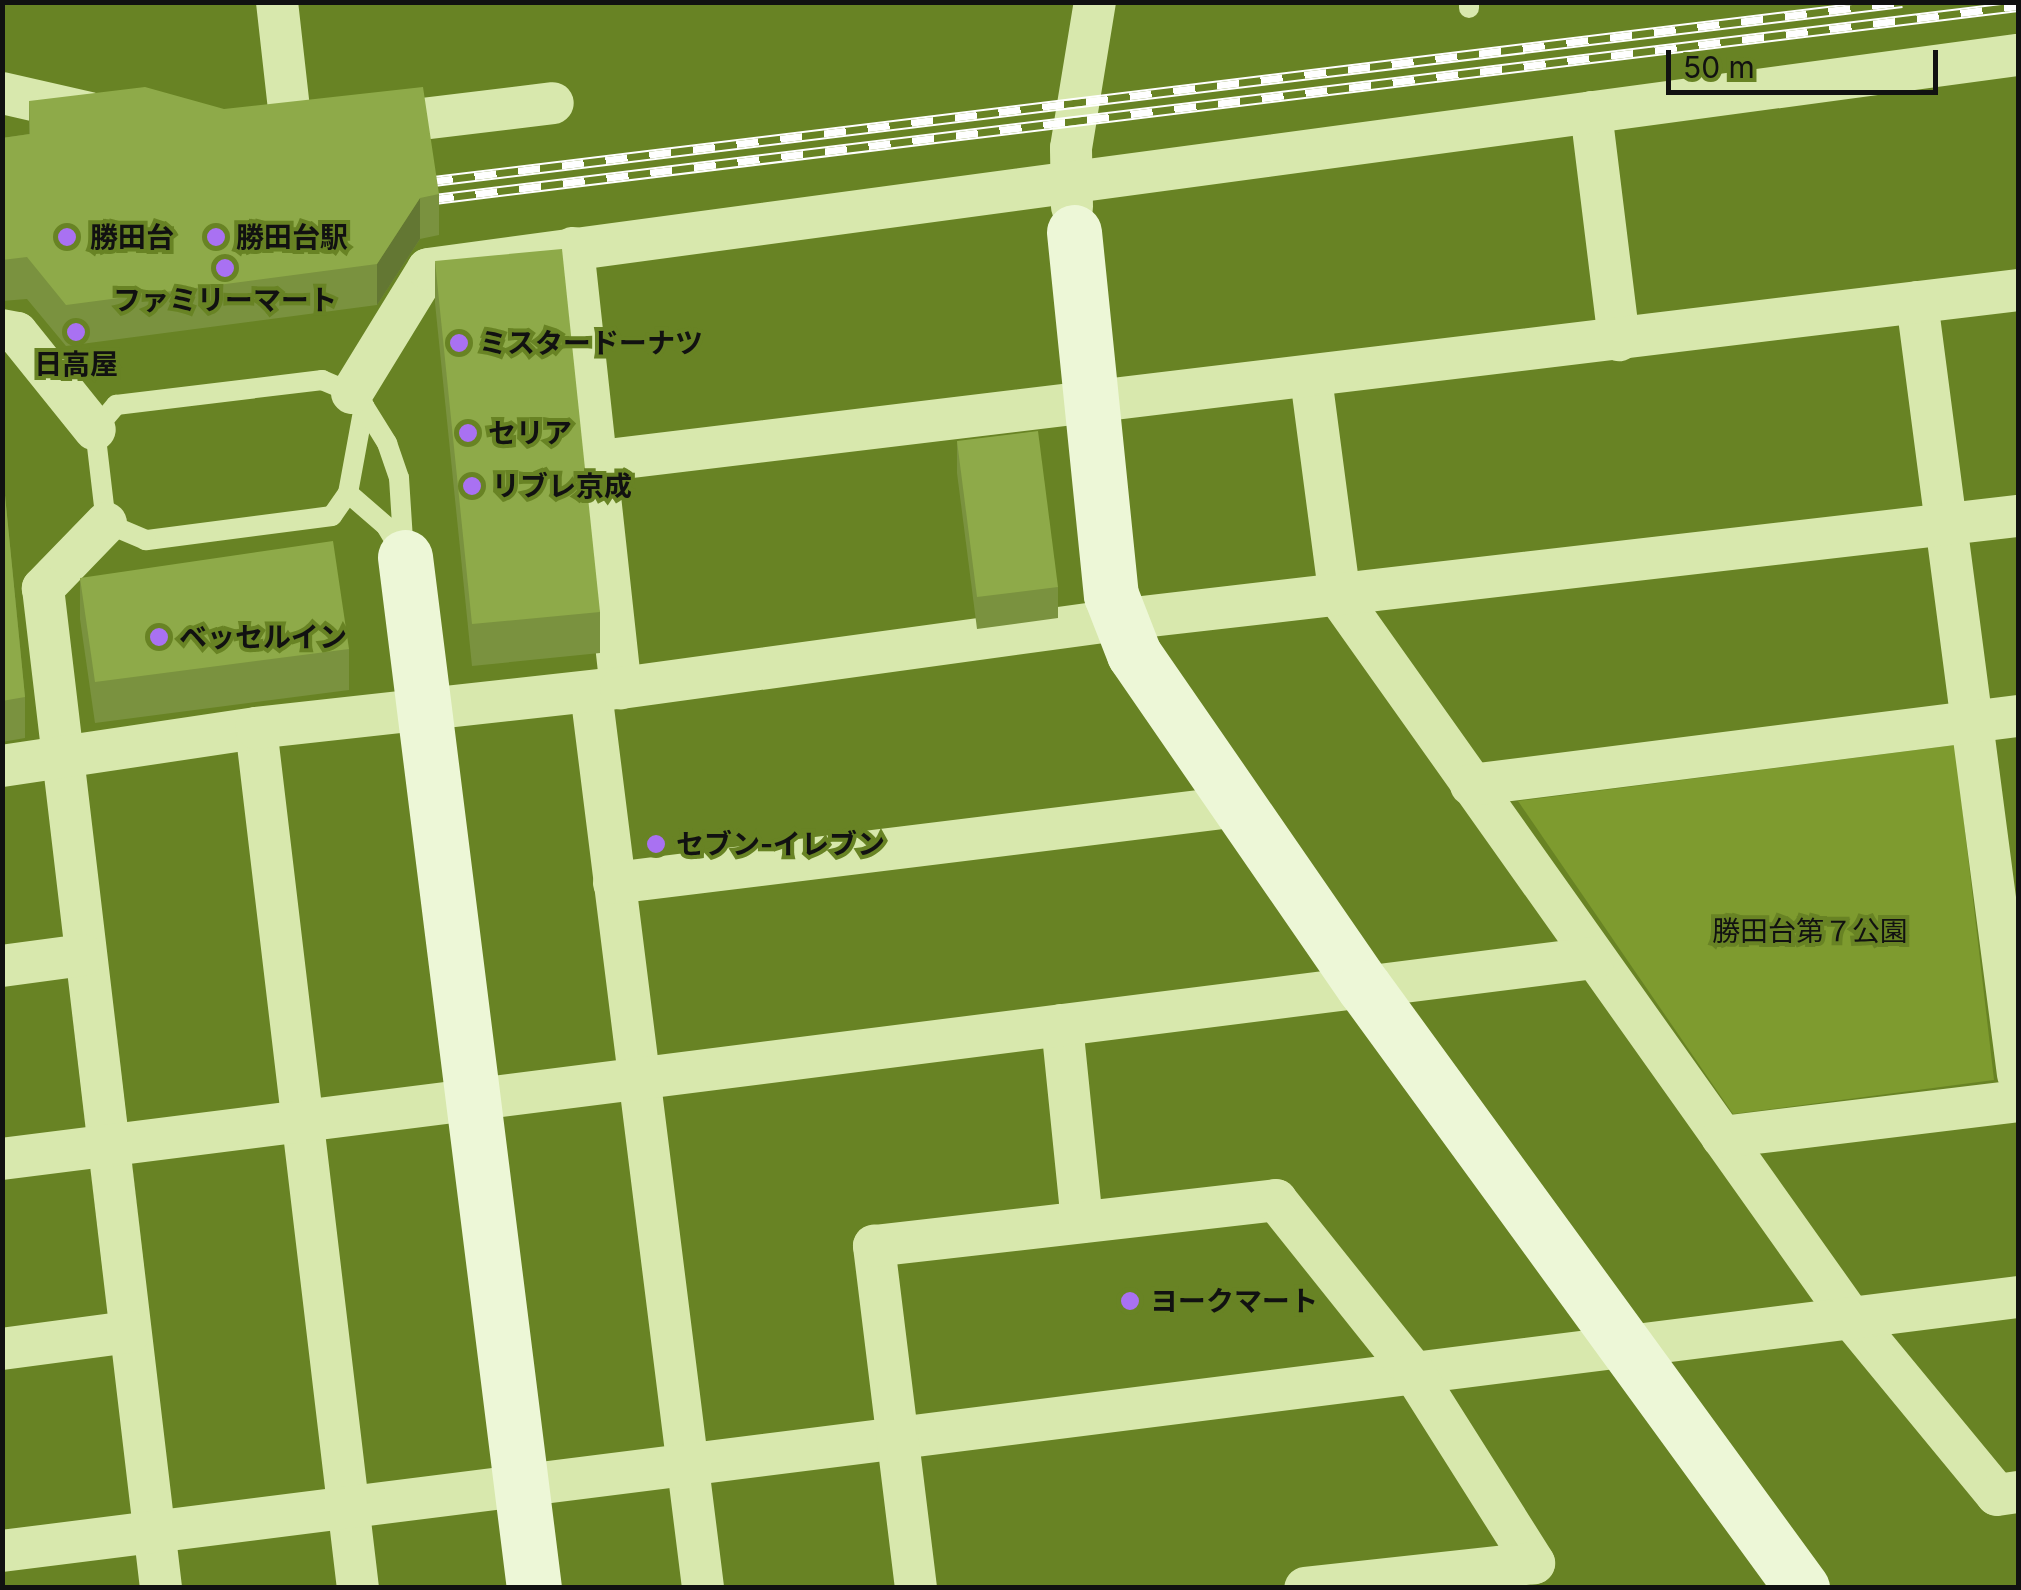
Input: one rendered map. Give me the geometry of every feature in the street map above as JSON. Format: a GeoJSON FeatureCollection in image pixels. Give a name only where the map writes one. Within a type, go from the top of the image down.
{"type":"FeatureCollection","features":[{"type":"Feature","properties":{"kind":"street"},"geometry":{"type":"LineString","coordinates":[[278,2],[275,136],[553,102]]}},
{"type":"Feature","properties":{"kind":"street"},"geometry":{"type":"LineString","coordinates":[[1095,2],[1072,206],[1116,620],[1364,987],[1802,1588]]}},
{"type":"Feature","properties":{"kind":"street"},"geometry":{"type":"LineString","coordinates":[[358,399],[428,270],[573,248],[1072,206],[1591,112],[2018,55]]}},
{"type":"Feature","properties":{"kind":"street"},"geometry":{"type":"LineString","coordinates":[[2,93],[131,122]]}},
{"type":"Feature","properties":{"kind":"street"},"geometry":{"type":"LineString","coordinates":[[1591,112],[1619,340]]}},
{"type":"Feature","properties":{"kind":"street"},"geometry":{"type":"LineString","coordinates":[[573,248],[599,461],[614,882],[704,1588]]}},
{"type":"Feature","properties":{"kind":"street"},"geometry":{"type":"LineString","coordinates":[[599,461],[2018,290]]}},
{"type":"Feature","properties":{"kind":"street"},"geometry":{"type":"LineString","coordinates":[[1917,302],[1972,722],[2007,914],[2018,1074]]}},
{"type":"Feature","properties":{"kind":"street"},"geometry":{"type":"LineString","coordinates":[[2,330],[18,332],[95,430]]}},
{"type":"Feature","properties":{"kind":"street"},"geometry":{"type":"LineString","coordinates":[[1311,378],[1340,598],[1851,1318],[1997,1495],[2018,1492]]}},
{"type":"Feature","properties":{"kind":"street"},"geometry":{"type":"LineString","coordinates":[[2,766],[256,728],[606,690],[1116,620],[1340,598],[2018,516]]}},
{"type":"Feature","properties":{"kind":"street"},"geometry":{"type":"LineString","coordinates":[[106,522],[43,588],[58,758],[161,1588]]}},
{"type":"Feature","properties":{"kind":"street"},"geometry":{"type":"LineString","coordinates":[[404,556],[534,1588]]}},
{"type":"Feature","properties":{"kind":"street"},"geometry":{"type":"LineString","coordinates":[[1471,785],[2018,716]]}},
{"type":"Feature","properties":{"kind":"street"},"geometry":{"type":"LineString","coordinates":[[256,728],[358,1588]]}},
{"type":"Feature","properties":{"kind":"street"},"geometry":{"type":"LineString","coordinates":[[614,882],[1239,806]]}},
{"type":"Feature","properties":{"kind":"street"},"geometry":{"type":"LineString","coordinates":[[2,966],[83,955]]}},
{"type":"Feature","properties":{"kind":"street"},"geometry":{"type":"LineString","coordinates":[[2,1159],[1594,958]]}},
{"type":"Feature","properties":{"kind":"street"},"geometry":{"type":"LineString","coordinates":[[1062,1025],[1082,1222]]}},
{"type":"Feature","properties":{"kind":"street"},"geometry":{"type":"LineString","coordinates":[[1722,1137],[2018,1102]]}},
{"type":"Feature","properties":{"kind":"street"},"geometry":{"type":"LineString","coordinates":[[916,1588],[894,1438],[874,1246],[1276,1200],[1414,1373],[1534,1563],[1305,1588]]}},
{"type":"Feature","properties":{"kind":"street"},"geometry":{"type":"LineString","coordinates":[[2,1551],[2018,1296]]}},
{"type":"Feature","properties":{"kind":"street"},"geometry":{"type":"LineString","coordinates":[[2,1349],[130,1332]]}},
{"type":"Feature","properties":{"kind":"lane"},"geometry":{"type":"LineString","coordinates":[[358,399],[348,493],[332,516],[146,540],[106,522],[95,430],[116,405],[322,380],[358,399],[398,478],[404,556]]}},
{"type":"Feature","properties":{"kind":"lane"},"geometry":{"type":"LineString","coordinates":[[348,493],[386,526],[404,556]]}},
{"type":"Feature","properties":{"kind":"green space","name":"勝田台第７公園"},"geometry":{"type":"Polygon","coordinates":[[[1955,745],[1994,1080],[1733,1114],[1518,801],[1955,745]]]}},
{"type":"Feature","properties":{"kind":"building","name":"勝田台駅"},"geometry":{"type":"Polygon","coordinates":[[[145,87],[224,109],[423,87],[439,194],[420,198],[377,264],[66,305],[27,257],[2,260],[2,138],[30,134],[29,101],[145,87]]]}},
{"type":"Feature","properties":{"kind":"building"},"geometry":{"type":"Polygon","coordinates":[[[562,249],[600,612],[472,624],[435,261],[562,249]]]}},
{"type":"Feature","properties":{"kind":"building"},"geometry":{"type":"Polygon","coordinates":[[[1038,431],[1058,587],[977,597],[957,441],[1038,431]]]}},
{"type":"Feature","properties":{"kind":"building"},"geometry":{"type":"Polygon","coordinates":[[[2,465],[25,697],[2,701],[2,465]]]}},
{"type":"Feature","properties":{"kind":"building"},"geometry":{"type":"Polygon","coordinates":[[[333,541],[349,649],[95,682],[80,578],[333,541]]]}},
{"type":"Feature","properties":{"kind":"railway"},"geometry":{"type":"LineString","coordinates":[[409,184],[1902,2]]}},
{"type":"Feature","properties":{"kind":"railway"},"geometry":{"type":"LineString","coordinates":[[410,202],[2018,6]]}},
{"type":"Feature","properties":{"kind":"place","name":"勝田台"},"geometry":{"type":"Point","coordinates":[67,237]}},
{"type":"Feature","properties":{"kind":"place","name":"勝田台駅"},"geometry":{"type":"Point","coordinates":[216,237]}},
{"type":"Feature","properties":{"kind":"place","name":"ファミリーマート"},"geometry":{"type":"Point","coordinates":[225,268]}},
{"type":"Feature","properties":{"kind":"place","name":"日高屋"},"geometry":{"type":"Point","coordinates":[76,332]}},
{"type":"Feature","properties":{"kind":"place","name":"ミスタードーナツ"},"geometry":{"type":"Point","coordinates":[459,343]}},
{"type":"Feature","properties":{"kind":"place","name":"セリア"},"geometry":{"type":"Point","coordinates":[468,433]}},
{"type":"Feature","properties":{"kind":"place","name":"リブレ京成"},"geometry":{"type":"Point","coordinates":[472,486]}},
{"type":"Feature","properties":{"kind":"place","name":"ベッセルイン"},"geometry":{"type":"Point","coordinates":[159,637]}},
{"type":"Feature","properties":{"kind":"place","name":"セブン-イレブン"},"geometry":{"type":"Point","coordinates":[656,844]}},
{"type":"Feature","properties":{"kind":"place","name":"ヨークマート"},"geometry":{"type":"Point","coordinates":[1130,1301]}}]}
